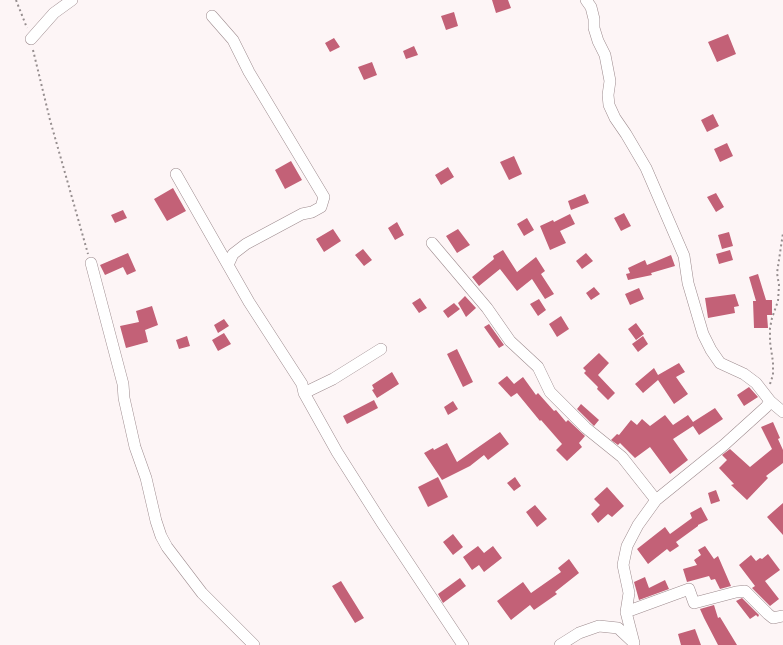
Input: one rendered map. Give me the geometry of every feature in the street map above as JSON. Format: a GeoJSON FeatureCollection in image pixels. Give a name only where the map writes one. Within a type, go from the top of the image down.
{"type":"FeatureCollection","features":[{"type":"Feature","properties":{"kind":"street"},"geometry":{"type":"LineString","coordinates":[[31,39],[54,13],[72,0]]}},
{"type":"Feature","properties":{"kind":"street"},"geometry":{"type":"LineString","coordinates":[[586,0],[591,7],[594,19],[594,28],[598,41],[605,55],[610,81],[608,95],[610,105],[615,118],[646,168],[684,256],[688,283],[703,334],[720,363],[744,374],[756,383],[770,401],[783,412]]}},
{"type":"Feature","properties":{"kind":"street"},"geometry":{"type":"LineString","coordinates":[[212,16],[233,40],[253,78],[324,197],[321,207],[312,212],[302,214],[242,247],[233,254],[228,265]]}},
{"type":"Feature","properties":{"kind":"street"},"geometry":{"type":"LineString","coordinates":[[176,174],[248,302],[302,384],[304,393],[337,452],[463,645]]}},
{"type":"Feature","properties":{"kind":"street"},"geometry":{"type":"LineString","coordinates":[[432,243],[488,308],[510,341],[538,367],[550,392],[586,428],[622,457],[656,500]]}},
{"type":"Feature","properties":{"kind":"street"},"geometry":{"type":"LineString","coordinates":[[91,263],[124,384],[124,398],[135,447],[146,478],[161,536],[167,547],[202,593],[254,645]]}},
{"type":"Feature","properties":{"kind":"street"},"geometry":{"type":"LineString","coordinates":[[304,393],[333,378],[381,349]]}},
{"type":"Feature","properties":{"kind":"street"},"geometry":{"type":"LineString","coordinates":[[635,644],[626,612],[629,593],[623,565],[627,546],[638,525],[656,500],[724,445],[766,407],[770,401]]}},
{"type":"Feature","properties":{"kind":"street"},"geometry":{"type":"LineString","coordinates":[[626,612],[689,589],[694,603],[744,591],[773,618],[783,616]]}},
{"type":"Feature","properties":{"kind":"street"},"geometry":{"type":"LineString","coordinates":[[560,645],[578,633],[599,626],[618,628],[635,644]]}},
{"type":"Feature","properties":{"kind":"path"},"geometry":{"type":"LineString","coordinates":[[16,0],[31,39],[50,120],[91,263]]}},
{"type":"Feature","properties":{"kind":"path"},"geometry":{"type":"LineString","coordinates":[[770,401],[769,393],[773,375],[770,328],[778,302],[779,285],[777,273],[783,233]]}},
{"type":"Feature","properties":{"kind":"building"},"geometry":{"type":"Polygon","coordinates":[[[492,0],[508,0],[511,8],[496,13],[492,0]]]}},
{"type":"Feature","properties":{"kind":"building"},"geometry":{"type":"Polygon","coordinates":[[[454,12],[458,26],[446,30],[441,16],[454,12]]]}},
{"type":"Feature","properties":{"kind":"building"},"geometry":{"type":"Polygon","coordinates":[[[728,34],[736,54],[717,62],[708,42],[728,34]]]}},
{"type":"Feature","properties":{"kind":"building"},"geometry":{"type":"Polygon","coordinates":[[[334,38],[340,47],[330,52],[325,43],[334,38]]]}},
{"type":"Feature","properties":{"kind":"building"},"geometry":{"type":"Polygon","coordinates":[[[414,46],[418,55],[406,59],[403,51],[414,46]]]}},
{"type":"Feature","properties":{"kind":"building"},"geometry":{"type":"Polygon","coordinates":[[[372,62],[377,75],[364,80],[358,67],[372,62]]]}},
{"type":"Feature","properties":{"kind":"building"},"geometry":{"type":"Polygon","coordinates":[[[713,114],[719,126],[707,132],[701,120],[713,114]]]}},
{"type":"Feature","properties":{"kind":"building"},"geometry":{"type":"Polygon","coordinates":[[[727,143],[733,156],[720,162],[714,149],[727,143]]]}},
{"type":"Feature","properties":{"kind":"building"},"geometry":{"type":"Polygon","coordinates":[[[514,156],[522,174],[509,180],[500,162],[514,156]]]}},
{"type":"Feature","properties":{"kind":"building"},"geometry":{"type":"Polygon","coordinates":[[[291,161],[302,180],[285,189],[275,170],[291,161]]]}},
{"type":"Feature","properties":{"kind":"building"},"geometry":{"type":"Polygon","coordinates":[[[448,167],[454,177],[441,185],[435,175],[448,167]]]}},
{"type":"Feature","properties":{"kind":"building"},"geometry":{"type":"Polygon","coordinates":[[[173,188],[186,211],[167,221],[154,199],[173,188]]]}},
{"type":"Feature","properties":{"kind":"building"},"geometry":{"type":"Polygon","coordinates":[[[716,193],[724,207],[716,212],[707,197],[716,193]]]}},
{"type":"Feature","properties":{"kind":"building"},"geometry":{"type":"Polygon","coordinates":[[[585,194],[589,203],[571,210],[568,201],[585,194]]]}},
{"type":"Feature","properties":{"kind":"building"},"geometry":{"type":"Polygon","coordinates":[[[123,210],[127,218],[115,223],[111,215],[123,210]]]}},
{"type":"Feature","properties":{"kind":"building"},"geometry":{"type":"Polygon","coordinates":[[[624,213],[631,226],[621,231],[614,218],[624,213]]]}},
{"type":"Feature","properties":{"kind":"building"},"geometry":{"type":"Polygon","coordinates":[[[570,214],[575,224],[560,231],[566,243],[550,250],[540,226],[553,220],[554,222],[570,214]]]}},
{"type":"Feature","properties":{"kind":"building"},"geometry":{"type":"Polygon","coordinates":[[[527,218],[534,230],[524,236],[517,224],[527,218]]]}},
{"type":"Feature","properties":{"kind":"building"},"geometry":{"type":"Polygon","coordinates":[[[397,222],[404,235],[395,240],[388,228],[397,222]]]}},
{"type":"Feature","properties":{"kind":"building"},"geometry":{"type":"Polygon","coordinates":[[[333,229],[341,241],[324,252],[316,239],[333,229]]]}},
{"type":"Feature","properties":{"kind":"building"},"geometry":{"type":"Polygon","coordinates":[[[458,229],[470,245],[457,253],[446,236],[458,229]]]}},
{"type":"Feature","properties":{"kind":"building"},"geometry":{"type":"Polygon","coordinates":[[[729,232],[733,246],[722,249],[718,235],[729,232]]]}},
{"type":"Feature","properties":{"kind":"building"},"geometry":{"type":"Polygon","coordinates":[[[363,249],[372,260],[364,266],[355,255],[363,249]]]}},
{"type":"Feature","properties":{"kind":"building"},"geometry":{"type":"Polygon","coordinates":[[[503,250],[517,272],[536,257],[545,271],[541,274],[554,294],[545,299],[532,279],[517,291],[500,269],[479,286],[472,277],[494,259],[493,256],[503,250]]]}},
{"type":"Feature","properties":{"kind":"building"},"geometry":{"type":"Polygon","coordinates":[[[730,250],[733,260],[719,264],[716,254],[730,250]]]}},
{"type":"Feature","properties":{"kind":"building"},"geometry":{"type":"Polygon","coordinates":[[[128,253],[136,271],[127,275],[123,267],[105,275],[100,265],[128,253]]]}},
{"type":"Feature","properties":{"kind":"building"},"geometry":{"type":"Polygon","coordinates":[[[586,253],[593,261],[582,269],[576,261],[586,253]]]}},
{"type":"Feature","properties":{"kind":"building"},"geometry":{"type":"Polygon","coordinates":[[[671,255],[675,266],[651,273],[652,275],[628,280],[626,274],[630,273],[628,268],[645,260],[647,265],[671,255]]]}},
{"type":"Feature","properties":{"kind":"building"},"geometry":{"type":"Polygon","coordinates":[[[758,274],[766,300],[772,300],[772,315],[767,315],[768,328],[754,328],[753,301],[756,301],[749,277],[758,274]]]}},
{"type":"Feature","properties":{"kind":"building"},"geometry":{"type":"Polygon","coordinates":[[[594,287],[600,294],[591,300],[586,293],[594,287]]]}},
{"type":"Feature","properties":{"kind":"building"},"geometry":{"type":"Polygon","coordinates":[[[639,288],[644,299],[630,305],[625,294],[639,288]]]}},
{"type":"Feature","properties":{"kind":"building"},"geometry":{"type":"Polygon","coordinates":[[[735,294],[739,306],[734,307],[735,313],[708,318],[705,298],[735,294]]]}},
{"type":"Feature","properties":{"kind":"building"},"geometry":{"type":"Polygon","coordinates":[[[465,296],[476,308],[466,317],[458,303],[465,296]]]}},
{"type":"Feature","properties":{"kind":"building"},"geometry":{"type":"Polygon","coordinates":[[[420,298],[427,308],[419,313],[412,303],[420,298]]]}},
{"type":"Feature","properties":{"kind":"building"},"geometry":{"type":"Polygon","coordinates":[[[539,299],[546,310],[538,316],[530,304],[539,299]]]}},
{"type":"Feature","properties":{"kind":"building"},"geometry":{"type":"Polygon","coordinates":[[[454,303],[460,309],[448,318],[443,311],[454,303]]]}},
{"type":"Feature","properties":{"kind":"building"},"geometry":{"type":"Polygon","coordinates":[[[152,306],[158,325],[145,330],[148,342],[126,348],[120,326],[139,322],[136,311],[152,306]]]}},
{"type":"Feature","properties":{"kind":"building"},"geometry":{"type":"Polygon","coordinates":[[[561,316],[569,329],[557,337],[549,324],[561,316]]]}},
{"type":"Feature","properties":{"kind":"building"},"geometry":{"type":"Polygon","coordinates":[[[224,319],[229,326],[218,333],[214,325],[224,319]]]}},
{"type":"Feature","properties":{"kind":"building"},"geometry":{"type":"Polygon","coordinates":[[[636,323],[644,334],[636,340],[628,329],[636,323]]]}},
{"type":"Feature","properties":{"kind":"building"},"geometry":{"type":"Polygon","coordinates":[[[489,324],[504,345],[499,348],[484,327],[489,324]]]}},
{"type":"Feature","properties":{"kind":"building"},"geometry":{"type":"Polygon","coordinates":[[[224,333],[231,344],[218,351],[212,340],[224,333]]]}},
{"type":"Feature","properties":{"kind":"building"},"geometry":{"type":"Polygon","coordinates":[[[187,336],[190,346],[179,349],[176,340],[187,336]]]}},
{"type":"Feature","properties":{"kind":"building"},"geometry":{"type":"Polygon","coordinates":[[[643,336],[648,344],[638,352],[632,344],[643,336]]]}},
{"type":"Feature","properties":{"kind":"building"},"geometry":{"type":"Polygon","coordinates":[[[457,349],[473,382],[463,387],[447,354],[457,349]]]}},
{"type":"Feature","properties":{"kind":"building"},"geometry":{"type":"Polygon","coordinates":[[[599,353],[609,363],[598,375],[615,393],[608,400],[584,373],[586,371],[583,368],[599,353]]]}},
{"type":"Feature","properties":{"kind":"building"},"geometry":{"type":"Polygon","coordinates":[[[679,363],[685,372],[676,377],[688,394],[674,404],[658,380],[643,393],[635,384],[654,368],[658,375],[679,363]]]}},
{"type":"Feature","properties":{"kind":"building"},"geometry":{"type":"Polygon","coordinates":[[[392,372],[399,384],[377,398],[372,390],[374,389],[372,385],[392,372]]]}},
{"type":"Feature","properties":{"kind":"building"},"geometry":{"type":"Polygon","coordinates":[[[507,376],[514,384],[523,377],[536,395],[538,393],[566,422],[568,420],[585,436],[579,443],[582,447],[567,461],[556,450],[562,444],[541,420],[540,421],[517,393],[511,397],[498,383],[507,376]]]}},
{"type":"Feature","properties":{"kind":"building"},"geometry":{"type":"Polygon","coordinates":[[[749,387],[758,397],[744,406],[737,395],[749,387]]]}},
{"type":"Feature","properties":{"kind":"building"},"geometry":{"type":"Polygon","coordinates":[[[374,400],[378,408],[347,424],[343,416],[374,400]]]}},
{"type":"Feature","properties":{"kind":"building"},"geometry":{"type":"Polygon","coordinates":[[[453,401],[458,409],[448,415],[444,407],[453,401]]]}},
{"type":"Feature","properties":{"kind":"building"},"geometry":{"type":"Polygon","coordinates":[[[581,404],[599,420],[594,426],[577,409],[581,404]]]}},
{"type":"Feature","properties":{"kind":"building"},"geometry":{"type":"Polygon","coordinates":[[[715,408],[723,419],[699,435],[693,426],[673,439],[688,460],[670,474],[650,447],[635,458],[620,443],[618,445],[611,440],[617,434],[619,435],[631,420],[637,425],[642,419],[650,426],[665,415],[673,425],[688,415],[693,422],[715,408]]]}},
{"type":"Feature","properties":{"kind":"building"},"geometry":{"type":"Polygon","coordinates":[[[773,422],[780,438],[778,439],[783,450],[783,463],[766,476],[768,478],[747,500],[731,485],[734,484],[719,468],[727,460],[722,455],[730,449],[750,467],[772,449],[761,427],[773,422]]]}},
{"type":"Feature","properties":{"kind":"building"},"geometry":{"type":"Polygon","coordinates":[[[500,432],[509,444],[488,460],[484,455],[470,466],[442,480],[424,453],[433,448],[434,450],[447,443],[457,462],[500,432]]]}},
{"type":"Feature","properties":{"kind":"building"},"geometry":{"type":"Polygon","coordinates":[[[438,477],[448,497],[428,507],[418,487],[438,477]]]}},
{"type":"Feature","properties":{"kind":"building"},"geometry":{"type":"Polygon","coordinates":[[[515,477],[521,486],[514,491],[507,483],[515,477]]]}},
{"type":"Feature","properties":{"kind":"building"},"geometry":{"type":"Polygon","coordinates":[[[607,487],[624,506],[612,517],[608,514],[598,523],[591,514],[600,505],[594,499],[607,487]]]}},
{"type":"Feature","properties":{"kind":"building"},"geometry":{"type":"Polygon","coordinates":[[[716,490],[720,501],[711,504],[708,493],[716,490]]]}},
{"type":"Feature","properties":{"kind":"building"},"geometry":{"type":"Polygon","coordinates":[[[783,503],[783,535],[767,517],[783,503]]]}},
{"type":"Feature","properties":{"kind":"building"},"geometry":{"type":"Polygon","coordinates":[[[535,505],[547,519],[537,527],[526,512],[535,505]]]}},
{"type":"Feature","properties":{"kind":"building"},"geometry":{"type":"Polygon","coordinates":[[[701,507],[708,520],[698,525],[676,542],[679,546],[670,552],[667,549],[648,564],[637,549],[665,527],[670,534],[692,518],[690,513],[701,507]]]}},
{"type":"Feature","properties":{"kind":"building"},"geometry":{"type":"Polygon","coordinates":[[[453,534],[463,547],[453,555],[443,542],[453,534]]]}},
{"type":"Feature","properties":{"kind":"building"},"geometry":{"type":"Polygon","coordinates":[[[478,546],[484,553],[493,546],[502,558],[484,572],[479,565],[472,570],[463,557],[478,546]]]}},
{"type":"Feature","properties":{"kind":"building"},"geometry":{"type":"Polygon","coordinates":[[[705,546],[714,559],[718,556],[731,586],[720,589],[715,579],[711,580],[709,576],[687,582],[683,569],[697,565],[694,560],[701,555],[698,550],[705,546]]]}},
{"type":"Feature","properties":{"kind":"building"},"geometry":{"type":"Polygon","coordinates":[[[768,554],[780,570],[765,581],[779,599],[770,606],[752,588],[755,586],[739,565],[751,555],[756,561],[760,558],[762,559],[768,554]]]}},
{"type":"Feature","properties":{"kind":"building"},"geometry":{"type":"Polygon","coordinates":[[[569,559],[579,573],[555,592],[557,594],[534,610],[530,605],[511,620],[497,601],[523,582],[531,593],[561,572],[558,568],[569,559]]]}},
{"type":"Feature","properties":{"kind":"building"},"geometry":{"type":"Polygon","coordinates":[[[645,577],[649,588],[665,580],[669,589],[639,600],[634,582],[645,577]]]}},
{"type":"Feature","properties":{"kind":"building"},"geometry":{"type":"Polygon","coordinates":[[[460,578],[466,586],[443,603],[438,594],[460,578]]]}},
{"type":"Feature","properties":{"kind":"building"},"geometry":{"type":"Polygon","coordinates":[[[341,581],[364,618],[355,623],[332,586],[341,581]]]}},
{"type":"Feature","properties":{"kind":"building"},"geometry":{"type":"Polygon","coordinates":[[[742,598],[759,615],[758,617],[756,615],[750,619],[736,601],[742,598]]]}},
{"type":"Feature","properties":{"kind":"building"},"geometry":{"type":"Polygon","coordinates":[[[714,605],[718,618],[720,617],[737,645],[718,645],[700,609],[714,605]]]}},
{"type":"Feature","properties":{"kind":"building"},"geometry":{"type":"Polygon","coordinates":[[[695,629],[701,645],[681,645],[678,634],[695,629]]]}}]}
